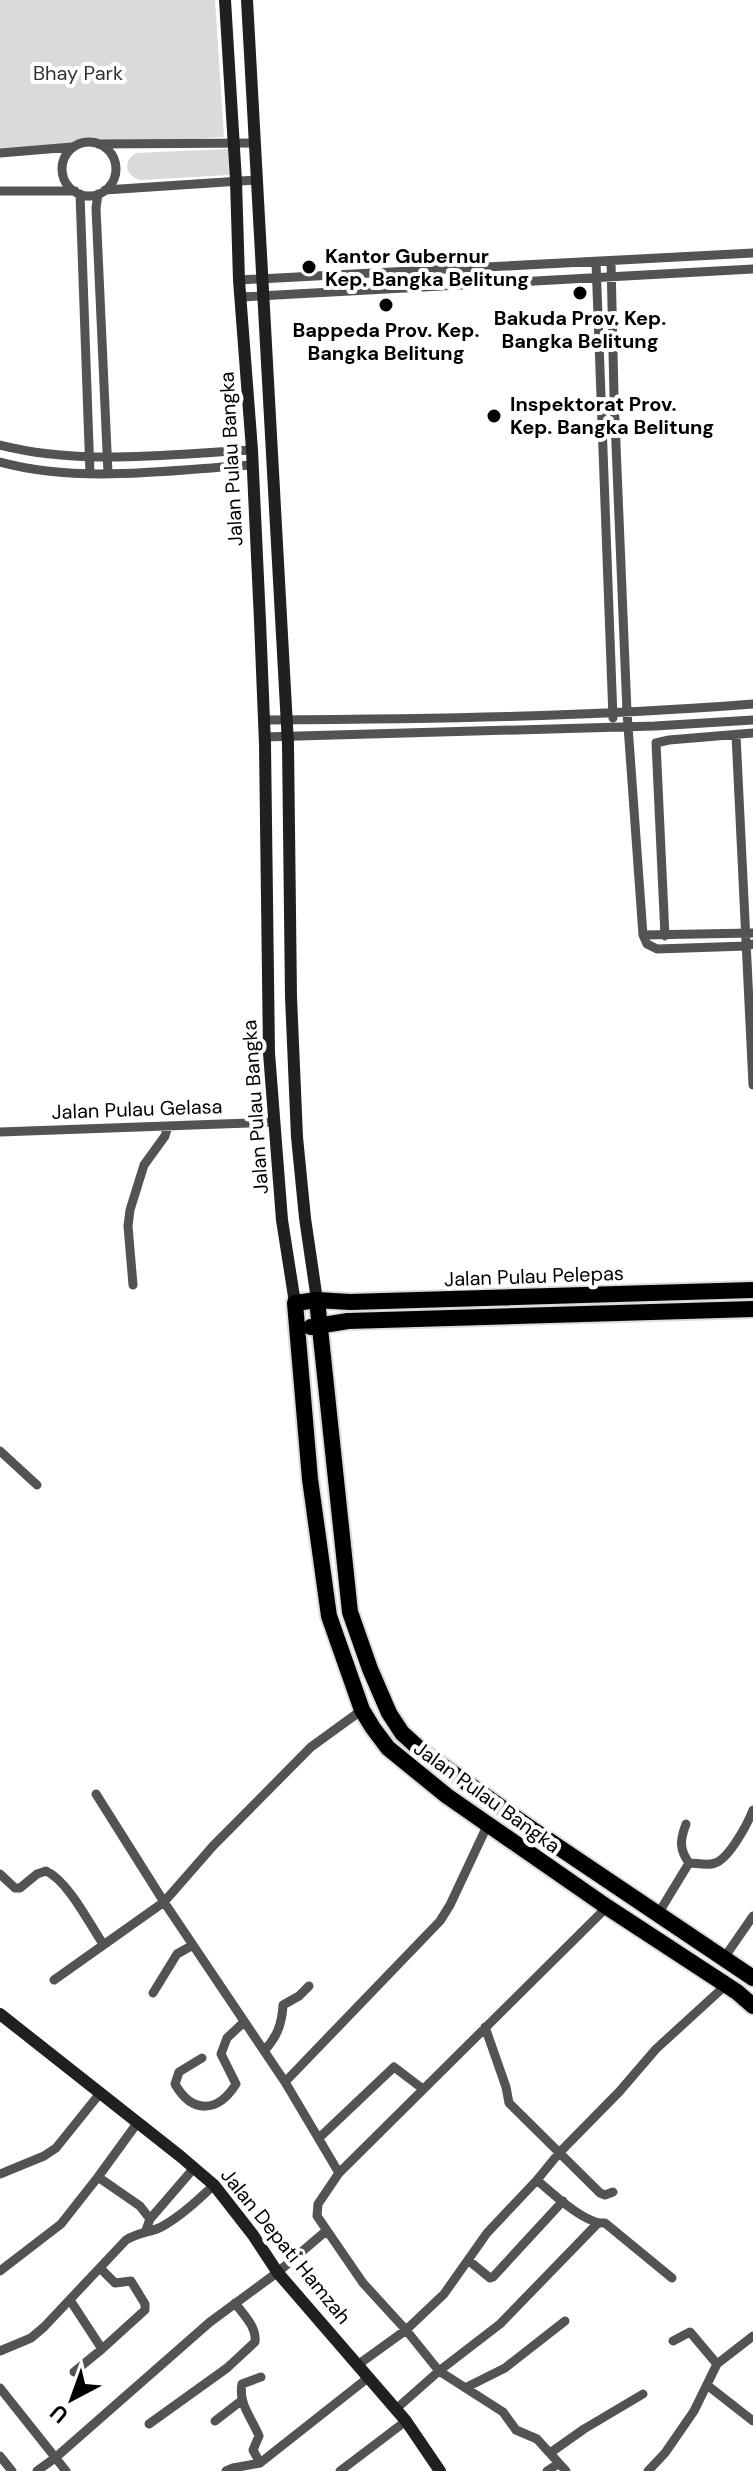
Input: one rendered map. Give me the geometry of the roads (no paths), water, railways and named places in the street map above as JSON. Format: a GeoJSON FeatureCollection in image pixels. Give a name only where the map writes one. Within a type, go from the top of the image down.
{"type":"FeatureCollection","features":[{"type":"Feature","properties":{"kind":"highway","name":"Jalan Pulau Pelepas"},"geometry":{"type":"LineString","coordinates":[[295,1303],[753,1290]]}},
{"type":"Feature","properties":{"kind":"highway","name":"Jalan Pulau Bangka"},"geometry":{"type":"LineString","coordinates":[[317,1300],[350,1612],[389,1713],[402,1733],[423,1752],[753,1978]]}},
{"type":"Feature","properties":{"kind":"highway","name":"Jalan Pulau Bangka"},"geometry":{"type":"LineString","coordinates":[[295,1303],[310,1479],[329,1616],[362,1710],[388,1748],[447,1796],[753,2006]]}},
{"type":"Feature","properties":{"kind":"highway","name":"Jalan Pulau Pelepas"},"geometry":{"type":"LineString","coordinates":[[298,1329],[348,1321],[753,1309]]}},
{"type":"Feature","properties":{"kind":"highway"},"geometry":{"type":"LineString","coordinates":[[577,1886],[590,1868]]}},
{"type":"Feature","properties":{"kind":"main road","name":"Jalan Pulau Bangka"},"geometry":{"type":"LineString","coordinates":[[225,0],[239,280],[252,450],[264,720],[269,1053],[282,1220],[295,1303]]}},
{"type":"Feature","properties":{"kind":"main road","name":"Jalan Pulau Bangka"},"geometry":{"type":"LineString","coordinates":[[247,0],[287,736],[291,997],[297,1137],[317,1300]]}},
{"type":"Feature","properties":{"kind":"main road","name":"Jalan Depati Hamzah"},"geometry":{"type":"LineString","coordinates":[[0,2014],[214,2185],[278,2272],[406,2421],[440,2471]]}},
{"type":"Feature","properties":{"kind":"street"},"geometry":{"type":"LineString","coordinates":[[0,153],[73,147],[83,143],[255,143]]}},
{"type":"Feature","properties":{"kind":"street"},"geometry":{"type":"LineString","coordinates":[[98,144],[107,149],[115,163],[114,178],[102,192],[96,208],[108,473]]}},
{"type":"Feature","properties":{"kind":"street"},"geometry":{"type":"LineString","coordinates":[[73,147],[66,155],[62,170],[67,184],[77,193],[90,474]]}},
{"type":"Feature","properties":{"kind":"street"},"geometry":{"type":"LineString","coordinates":[[0,191],[102,192],[256,180]]}},
{"type":"Feature","properties":{"kind":"street"},"geometry":{"type":"LineString","coordinates":[[239,280],[753,253]]}},
{"type":"Feature","properties":{"kind":"street"},"geometry":{"type":"LineString","coordinates":[[611,261],[627,712],[643,935],[647,944],[657,949],[750,945]]}},
{"type":"Feature","properties":{"kind":"street"},"geometry":{"type":"LineString","coordinates":[[596,262],[613,727]]}},
{"type":"Feature","properties":{"kind":"street"},"geometry":{"type":"LineString","coordinates":[[241,297],[753,269]]}},
{"type":"Feature","properties":{"kind":"street"},"geometry":{"type":"LineString","coordinates":[[0,445],[46,455],[89,458],[252,450]]}},
{"type":"Feature","properties":{"kind":"street"},"geometry":{"type":"LineString","coordinates":[[0,462],[30,469],[90,474],[252,465]]}},
{"type":"Feature","properties":{"kind":"street"},"geometry":{"type":"LineString","coordinates":[[264,720],[461,718],[753,704]]}},
{"type":"Feature","properties":{"kind":"street"},"geometry":{"type":"LineString","coordinates":[[264,737],[753,720]]}},
{"type":"Feature","properties":{"kind":"street"},"geometry":{"type":"LineString","coordinates":[[647,726],[656,743],[665,936]]}},
{"type":"Feature","properties":{"kind":"street"},"geometry":{"type":"LineString","coordinates":[[656,743],[753,733]]}},
{"type":"Feature","properties":{"kind":"street"},"geometry":{"type":"LineString","coordinates":[[736,735],[750,932],[753,1085]]}},
{"type":"Feature","properties":{"kind":"street"},"geometry":{"type":"LineString","coordinates":[[741,828],[753,827]]}},
{"type":"Feature","properties":{"kind":"street"},"geometry":{"type":"LineString","coordinates":[[643,935],[750,932]]}},
{"type":"Feature","properties":{"kind":"street","name":"Jalan Pulau Gelasa"},"geometry":{"type":"LineString","coordinates":[[0,1132],[275,1122]]}},
{"type":"Feature","properties":{"kind":"street"},"geometry":{"type":"LineString","coordinates":[[133,1285],[128,1226],[130,1210],[144,1165],[165,1136],[168,1126]]}},
{"type":"Feature","properties":{"kind":"street"},"geometry":{"type":"LineString","coordinates":[[0,1451],[37,1485]]}},
{"type":"Feature","properties":{"kind":"street"},"geometry":{"type":"LineString","coordinates":[[54,1980],[164,1902],[213,1846],[311,1747],[362,1710]]}},
{"type":"Feature","properties":{"kind":"street"},"geometry":{"type":"LineString","coordinates":[[96,1794],[164,1902],[285,2082],[339,2173]]}},
{"type":"Feature","properties":{"kind":"street"},"geometry":{"type":"LineString","coordinates":[[689,1863],[714,1864],[722,1859],[753,1810]]}},
{"type":"Feature","properties":{"kind":"street"},"geometry":{"type":"LineString","coordinates":[[285,2082],[440,1921],[488,1824]]}},
{"type":"Feature","properties":{"kind":"street"},"geometry":{"type":"LineString","coordinates":[[686,1824],[681,1851],[689,1863]]}},
{"type":"Feature","properties":{"kind":"street"},"geometry":{"type":"LineString","coordinates":[[658,1914],[689,1863]]}},
{"type":"Feature","properties":{"kind":"street"},"geometry":{"type":"LineString","coordinates":[[0,1874],[15,1888],[20,1888],[37,1874],[51,1873],[103,1944]]}},
{"type":"Feature","properties":{"kind":"street"},"geometry":{"type":"LineString","coordinates":[[547,2471],[562,2468],[530,2434],[516,2430],[503,2412],[439,2371],[363,2283],[317,2216],[318,2204],[339,2173],[607,1907]]}},
{"type":"Feature","properties":{"kind":"street"},"geometry":{"type":"LineString","coordinates":[[724,1958],[753,1916]]}},
{"type":"Feature","properties":{"kind":"street"},"geometry":{"type":"LineString","coordinates":[[153,1993],[177,1954],[193,1945]]}},
{"type":"Feature","properties":{"kind":"street"},"geometry":{"type":"LineString","coordinates":[[359,2364],[406,2330],[444,2294],[487,2233],[559,2153],[656,2049],[726,1985]]}},
{"type":"Feature","properties":{"kind":"street"},"geometry":{"type":"LineString","coordinates":[[264,2051],[276,2035],[283,2018],[283,2005],[309,1986]]}},
{"type":"Feature","properties":{"kind":"street"},"geometry":{"type":"LineString","coordinates":[[202,2058],[179,2072],[175,2084],[186,2099],[202,2107],[223,2100],[236,2084],[221,2054],[227,2038],[244,2022]]}},
{"type":"Feature","properties":{"kind":"street"},"geometry":{"type":"LineString","coordinates":[[485,2027],[506,2087],[507,2100],[600,2193],[613,2192]]}},
{"type":"Feature","properties":{"kind":"street"},"geometry":{"type":"LineString","coordinates":[[319,2138],[394,2067],[423,2089]]}},
{"type":"Feature","properties":{"kind":"street"},"geometry":{"type":"LineString","coordinates":[[1,2171],[44,2156],[56,2148],[101,2092]]}},
{"type":"Feature","properties":{"kind":"street"},"geometry":{"type":"LineString","coordinates":[[0,2271],[61,2224],[138,2122]]}},
{"type":"Feature","properties":{"kind":"street"},"geometry":{"type":"LineString","coordinates":[[146,2230],[150,2219],[194,2168]]}},
{"type":"Feature","properties":{"kind":"street"},"geometry":{"type":"LineString","coordinates":[[98,2177],[140,2206],[150,2219]]}},
{"type":"Feature","properties":{"kind":"street"},"geometry":{"type":"LineString","coordinates":[[537,2180],[563,2201],[598,2223],[605,2223],[672,2278]]}},
{"type":"Feature","properties":{"kind":"street"},"geometry":{"type":"LineString","coordinates":[[0,2351],[37,2334],[126,2240],[165,2225],[214,2185]]}},
{"type":"Feature","properties":{"kind":"street"},"geometry":{"type":"LineString","coordinates":[[468,2260],[490,2278],[493,2277],[563,2201]]}},
{"type":"Feature","properties":{"kind":"street"},"geometry":{"type":"LineString","coordinates":[[396,2409],[500,2324],[598,2223]]}},
{"type":"Feature","properties":{"kind":"street"},"geometry":{"type":"LineString","coordinates":[[37,2471],[187,2341],[326,2231]]}},
{"type":"Feature","properties":{"kind":"street"},"geometry":{"type":"LineString","coordinates":[[74,2372],[146,2307],[131,2281],[115,2283],[100,2268]]}},
{"type":"Feature","properties":{"kind":"street"},"geometry":{"type":"LineString","coordinates":[[70,2300],[102,2349]]}},
{"type":"Feature","properties":{"kind":"street"},"geometry":{"type":"LineString","coordinates":[[149,2424],[227,2368],[255,2342],[253,2328],[235,2303]]}},
{"type":"Feature","properties":{"kind":"street"},"geometry":{"type":"LineString","coordinates":[[467,2387],[505,2368],[565,2321]]}},
{"type":"Feature","properties":{"kind":"street"},"geometry":{"type":"LineString","coordinates":[[673,2341],[690,2332],[717,2364]]}},
{"type":"Feature","properties":{"kind":"street"},"geometry":{"type":"LineString","coordinates":[[648,2471],[665,2453],[694,2411],[717,2364],[753,2336]]}},
{"type":"Feature","properties":{"kind":"street"},"geometry":{"type":"LineString","coordinates":[[260,2463],[253,2450],[259,2436],[241,2401],[242,2384],[261,2377]]}},
{"type":"Feature","properties":{"kind":"street"},"geometry":{"type":"LineString","coordinates":[[226,2471],[260,2463],[369,2377]]}},
{"type":"Feature","properties":{"kind":"street"},"geometry":{"type":"LineString","coordinates":[[707,2385],[753,2421]]}},
{"type":"Feature","properties":{"kind":"street"},"geometry":{"type":"LineString","coordinates":[[0,2388],[66,2471]]}},
{"type":"Feature","properties":{"kind":"street"},"geometry":{"type":"LineString","coordinates":[[550,2453],[643,2394]]}},
{"type":"Feature","properties":{"kind":"street"},"geometry":{"type":"LineString","coordinates":[[215,2421],[241,2401]]}},
{"type":"Feature","properties":{"kind":"street"},"geometry":{"type":"LineString","coordinates":[[340,2471],[406,2421]]}},
{"type":"Feature","properties":{"kind":"street"},"geometry":{"type":"LineString","coordinates":[[0,2456],[12,2471]]}},
{"type":"Feature","properties":{"kind":"place","name":"Kantor Gubernur Kep. Bangka Belitung"},"geometry":{"type":"Point","coordinates":[309,267]}},
{"type":"Feature","properties":{"kind":"place","name":"Bakuda Prov. Kep. Bangka Belitung"},"geometry":{"type":"Point","coordinates":[580,293]}},
{"type":"Feature","properties":{"kind":"place","name":"Bappeda Prov. Kep. Bangka Belitung"},"geometry":{"type":"Point","coordinates":[386,305]}},
{"type":"Feature","properties":{"kind":"place","name":"Inspektorat Prov. Kep. Bangka Belitung"},"geometry":{"type":"Point","coordinates":[494,416]}},
{"type":"Feature","properties":{"kind":"park label","name":"Bhay Park"},"geometry":{"type":"Point","coordinates":[78,73]}}]}
